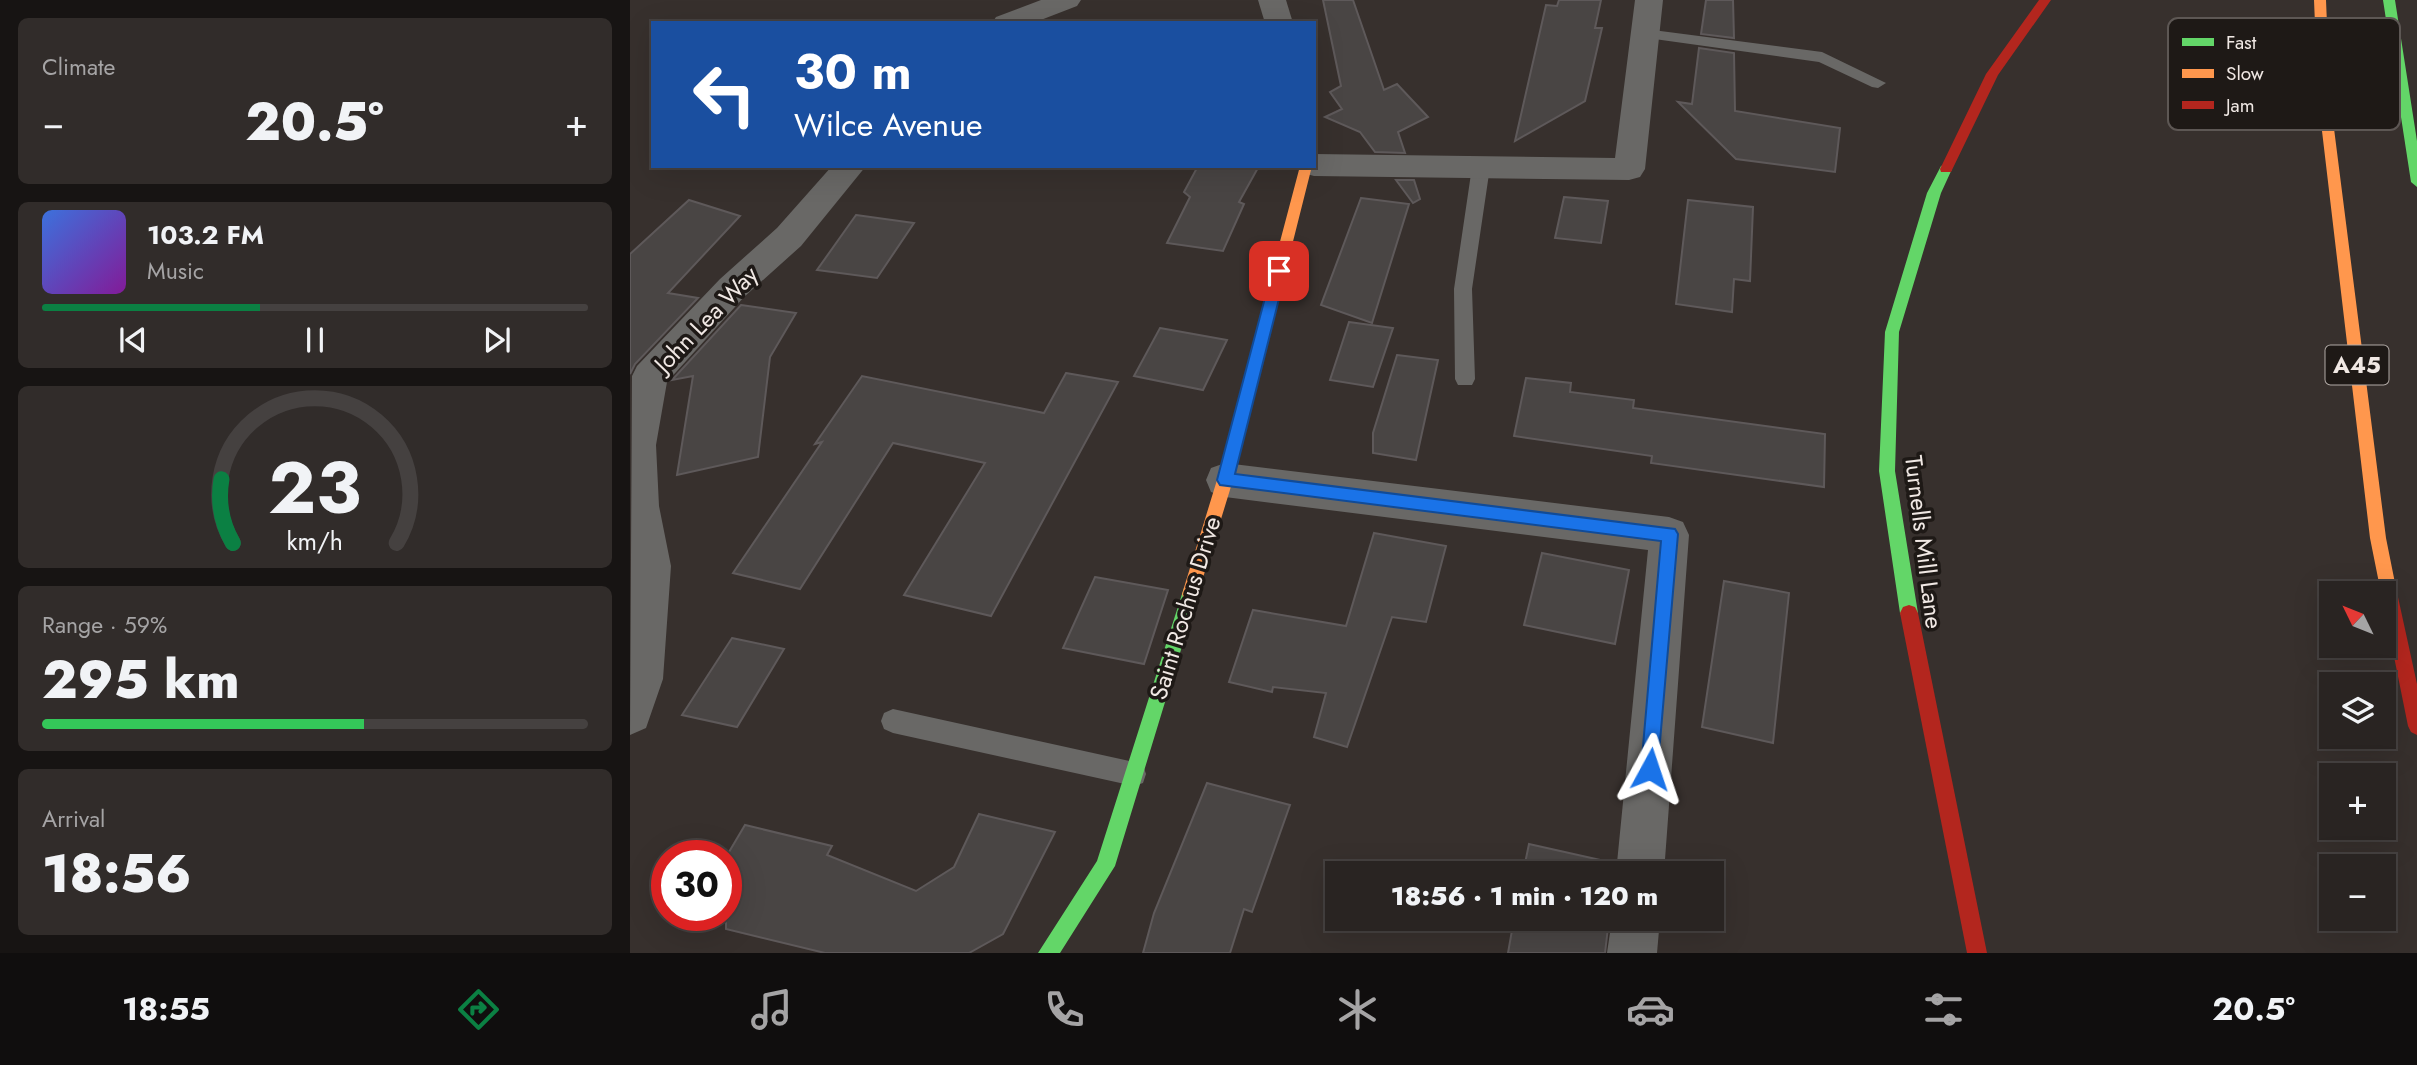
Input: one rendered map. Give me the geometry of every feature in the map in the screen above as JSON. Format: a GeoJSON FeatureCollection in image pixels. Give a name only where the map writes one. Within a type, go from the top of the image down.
{"type":"FeatureCollection","features":[{"type":"Feature","properties":{"kind":"main road","name":"Turnells Mill Lane"},"geometry":{"type":"LineString","coordinates":[[1977,953],[1913,641],[1887,471],[1892,332],[1934,193],[1992,74],[2045,0]]}},
{"type":"Feature","properties":{"kind":"main road","name":"A45"},"geometry":{"type":"LineString","coordinates":[[2320,0],[2321,18]]}},
{"type":"Feature","properties":{"kind":"main road"},"geometry":{"type":"LineString","coordinates":[[2389,0],[2392,18]]}},
{"type":"Feature","properties":{"kind":"main road"},"geometry":{"type":"LineString","coordinates":[[2400,72],[2417,182]]}},
{"type":"Feature","properties":{"kind":"main road","name":"A45"},"geometry":{"type":"LineString","coordinates":[[2328,130],[2378,538],[2417,726]]}},
{"type":"Feature","properties":{"kind":"main road","name":"Saint Rochus Drive"},"geometry":{"type":"LineString","coordinates":[[1048,953],[1105,866],[1225,480],[1305,168]]}},
{"type":"Feature","properties":{"kind":"street"},"geometry":{"type":"LineString","coordinates":[[1011,21],[1067,0]]}},
{"type":"Feature","properties":{"kind":"street"},"geometry":{"type":"LineString","coordinates":[[1272,0],[1278,21]]}},
{"type":"Feature","properties":{"kind":"street"},"geometry":{"type":"LineString","coordinates":[[1316,165],[1629,169],[1649,0]]}},
{"type":"Feature","properties":{"kind":"street","name":"John Lea Way"},"geometry":{"type":"LineString","coordinates":[[630,713],[641,679],[637,445],[650,376],[732,288],[789,237],[848,168]]}},
{"type":"Feature","properties":{"kind":"street"},"geometry":{"type":"LineString","coordinates":[[1225,480],[1670,534],[1641,861]]}},
{"type":"Feature","properties":{"kind":"street"},"geometry":{"type":"LineString","coordinates":[[1632,953],[1635,931]]}},
{"type":"Feature","properties":{"kind":"lane"},"geometry":{"type":"LineString","coordinates":[[1645,34],[1812,55],[1878,83]]}},
{"type":"Feature","properties":{"kind":"lane"},"geometry":{"type":"LineString","coordinates":[[1465,379],[1464,289],[1481,167]]}},
{"type":"Feature","properties":{"kind":"lane"},"geometry":{"type":"LineString","coordinates":[[893,721],[1134,774]]}},
{"type":"Feature","properties":{"kind":"building"},"geometry":{"type":"Polygon","coordinates":[[[1323,0],[1353,0],[1384,90],[1397,84],[1428,117],[1398,132],[1405,153],[1375,152],[1360,132],[1325,117],[1342,109],[1330,92],[1341,86],[1323,0]]]}},
{"type":"Feature","properties":{"kind":"building"},"geometry":{"type":"Polygon","coordinates":[[[1559,0],[1601,0],[1595,28],[1602,28],[1585,101],[1515,141],[1546,5],[1557,6],[1559,0]]]}},
{"type":"Feature","properties":{"kind":"building"},"geometry":{"type":"Polygon","coordinates":[[[1706,0],[1733,0],[1734,38],[1701,34],[1706,0]]]}},
{"type":"Feature","properties":{"kind":"building"},"geometry":{"type":"Polygon","coordinates":[[[1699,48],[1734,53],[1735,111],[1840,128],[1835,172],[1736,159],[1678,102],[1692,104],[1699,48]]]}},
{"type":"Feature","properties":{"kind":"building"},"geometry":{"type":"Polygon","coordinates":[[[1197,168],[1258,168],[1239,202],[1244,204],[1223,251],[1167,243],[1190,197],[1184,192],[1197,168]]]}},
{"type":"Feature","properties":{"kind":"building"},"geometry":{"type":"Polygon","coordinates":[[[1396,180],[1414,180],[1420,199],[1413,203],[1396,180]]]}},
{"type":"Feature","properties":{"kind":"building"},"geometry":{"type":"Polygon","coordinates":[[[1564,197],[1608,201],[1601,243],[1555,238],[1564,197]]]}},
{"type":"Feature","properties":{"kind":"building"},"geometry":{"type":"Polygon","coordinates":[[[1361,198],[1409,204],[1372,323],[1321,305],[1361,198]]]}},
{"type":"Feature","properties":{"kind":"building"},"geometry":{"type":"Polygon","coordinates":[[[689,200],[740,216],[668,293],[698,298],[635,364],[630,374],[630,254],[689,200]]]}},
{"type":"Feature","properties":{"kind":"building"},"geometry":{"type":"Polygon","coordinates":[[[1688,200],[1753,207],[1750,281],[1734,279],[1732,312],[1676,304],[1688,200]]]}},
{"type":"Feature","properties":{"kind":"building"},"geometry":{"type":"Polygon","coordinates":[[[856,215],[914,223],[877,278],[817,270],[856,215]]]}},
{"type":"Feature","properties":{"kind":"building"},"geometry":{"type":"Polygon","coordinates":[[[741,305],[796,313],[770,357],[758,457],[677,475],[693,376],[672,380],[741,305]]]}},
{"type":"Feature","properties":{"kind":"building"},"geometry":{"type":"Polygon","coordinates":[[[1349,322],[1393,328],[1373,387],[1330,380],[1349,322]]]}},
{"type":"Feature","properties":{"kind":"building"},"geometry":{"type":"Polygon","coordinates":[[[1160,328],[1227,340],[1203,390],[1134,376],[1160,328]]]}},
{"type":"Feature","properties":{"kind":"building"},"geometry":{"type":"Polygon","coordinates":[[[1397,355],[1438,360],[1416,460],[1373,453],[1373,433],[1397,355]]]}},
{"type":"Feature","properties":{"kind":"building"},"geometry":{"type":"Polygon","coordinates":[[[1066,373],[1118,382],[991,616],[904,595],[985,463],[893,443],[800,589],[733,573],[822,442],[815,444],[862,376],[1044,413],[1066,373]]]}},
{"type":"Feature","properties":{"kind":"building"},"geometry":{"type":"Polygon","coordinates":[[[1526,378],[1571,383],[1570,392],[1634,400],[1633,408],[1825,434],[1824,487],[1651,463],[1652,456],[1514,436],[1526,378]]]}},
{"type":"Feature","properties":{"kind":"building"},"geometry":{"type":"Polygon","coordinates":[[[1374,533],[1446,546],[1426,622],[1392,617],[1347,747],[1314,737],[1326,693],[1273,687],[1272,692],[1229,682],[1253,610],[1346,626],[1374,533]]]}},
{"type":"Feature","properties":{"kind":"building"},"geometry":{"type":"Polygon","coordinates":[[[1542,553],[1629,570],[1615,644],[1524,625],[1542,553]]]}},
{"type":"Feature","properties":{"kind":"building"},"geometry":{"type":"Polygon","coordinates":[[[1095,577],[1168,590],[1144,664],[1063,648],[1095,577]]]}},
{"type":"Feature","properties":{"kind":"building"},"geometry":{"type":"Polygon","coordinates":[[[1724,581],[1789,593],[1773,743],[1702,727],[1724,581]]]}},
{"type":"Feature","properties":{"kind":"building"},"geometry":{"type":"Polygon","coordinates":[[[732,638],[784,649],[737,727],[682,715],[732,638]]]}},
{"type":"Feature","properties":{"kind":"building"},"geometry":{"type":"Polygon","coordinates":[[[1207,783],[1290,805],[1252,912],[1244,909],[1230,953],[1143,953],[1154,913],[1207,783]]]}},
{"type":"Feature","properties":{"kind":"building"},"geometry":{"type":"Polygon","coordinates":[[[979,814],[1055,832],[1003,934],[969,953],[825,953],[734,931],[742,931],[742,840],[736,840],[745,825],[832,846],[827,855],[916,891],[954,867],[979,814]]]}},
{"type":"Feature","properties":{"kind":"building"},"geometry":{"type":"Polygon","coordinates":[[[1529,844],[1605,861],[1525,861],[1529,844]]]}},
{"type":"Feature","properties":{"kind":"building"},"geometry":{"type":"Polygon","coordinates":[[[1512,931],[1608,931],[1605,953],[1508,953],[1512,931]]]}},
{"type":"Feature","properties":{"kind":"traffic: fast"},"geometry":{"type":"LineString","coordinates":[[2389,0],[2392,18]]}},
{"type":"Feature","properties":{"kind":"traffic: fast"},"geometry":{"type":"LineString","coordinates":[[2400,72],[2417,182]]}},
{"type":"Feature","properties":{"kind":"traffic: fast"},"geometry":{"type":"LineString","coordinates":[[1909,613],[1887,471],[1892,332],[1934,193],[1946,169]]}},
{"type":"Feature","properties":{"kind":"traffic: fast"},"geometry":{"type":"LineString","coordinates":[[1048,953],[1105,866],[1190,594]]}},
{"type":"Feature","properties":{"kind":"traffic: slow"},"geometry":{"type":"LineString","coordinates":[[2320,0],[2321,18]]}},
{"type":"Feature","properties":{"kind":"traffic: slow"},"geometry":{"type":"LineString","coordinates":[[2328,130],[2378,538],[2387,581]]}},
{"type":"Feature","properties":{"kind":"traffic: slow"},"geometry":{"type":"LineString","coordinates":[[1190,594],[1225,480],[1305,168]]}},
{"type":"Feature","properties":{"kind":"traffic: jam"},"geometry":{"type":"LineString","coordinates":[[1946,169],[1992,74],[2045,0]]}},
{"type":"Feature","properties":{"kind":"traffic: jam"},"geometry":{"type":"LineString","coordinates":[[1909,613],[1977,953]]}},
{"type":"Feature","properties":{"kind":"traffic: jam"},"geometry":{"type":"LineString","coordinates":[[2396,626],[2417,726]]}},
{"type":"Feature","properties":{"kind":"route"},"geometry":{"type":"LineString","coordinates":[[1279,271],[1225,480],[1670,534],[1650,769]]}}]}
